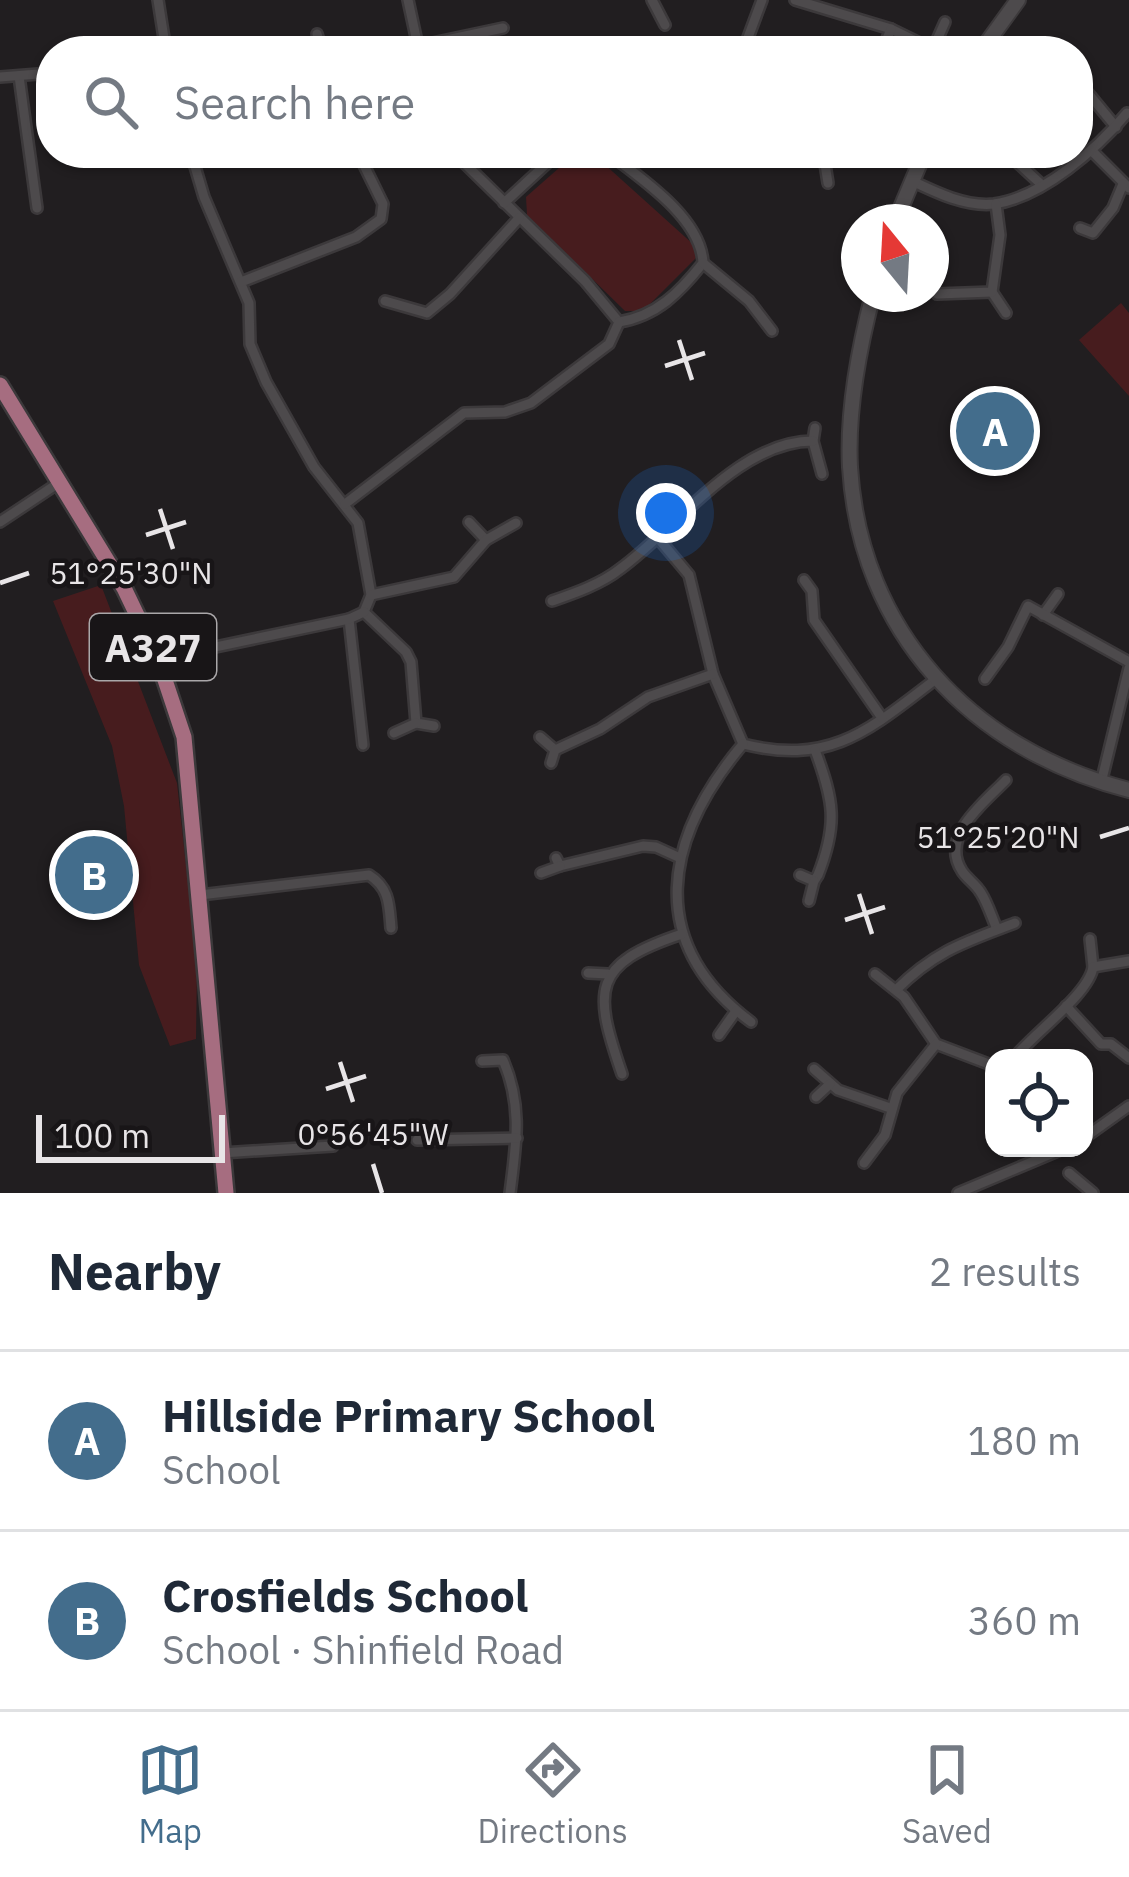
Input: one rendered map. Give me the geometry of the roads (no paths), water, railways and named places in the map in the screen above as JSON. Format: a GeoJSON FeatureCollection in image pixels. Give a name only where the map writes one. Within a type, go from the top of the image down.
{"type":"FeatureCollection","features":[{"type":"Feature","properties":{"kind":"main road","name":"A327"},"geometry":{"type":"LineString","coordinates":[[0,385],[124,588],[158,659],[186,749],[226,1193]]}},
{"type":"Feature","properties":{"kind":"street"},"geometry":{"type":"LineString","coordinates":[[158,0],[164,36]]}},
{"type":"Feature","properties":{"kind":"street"},"geometry":{"type":"LineString","coordinates":[[408,0],[416,36]]}},
{"type":"Feature","properties":{"kind":"street"},"geometry":{"type":"LineString","coordinates":[[652,0],[665,25]]}},
{"type":"Feature","properties":{"kind":"street"},"geometry":{"type":"LineString","coordinates":[[749,36],[762,0]]}},
{"type":"Feature","properties":{"kind":"street"},"geometry":{"type":"LineString","coordinates":[[795,0],[906,36]]}},
{"type":"Feature","properties":{"kind":"street"},"geometry":{"type":"LineString","coordinates":[[850,17],[853,0]]}},
{"type":"Feature","properties":{"kind":"street"},"geometry":{"type":"LineString","coordinates":[[992,36],[1018,0]]}},
{"type":"Feature","properties":{"kind":"street"},"geometry":{"type":"LineString","coordinates":[[940,36],[945,22]]}},
{"type":"Feature","properties":{"kind":"street"},"geometry":{"type":"LineString","coordinates":[[469,36],[503,28]]}},
{"type":"Feature","properties":{"kind":"street"},"geometry":{"type":"LineString","coordinates":[[888,36],[891,29]]}},
{"type":"Feature","properties":{"kind":"street"},"geometry":{"type":"LineString","coordinates":[[0,77],[36,74]]}},
{"type":"Feature","properties":{"kind":"street"},"geometry":{"type":"LineString","coordinates":[[19,76],[37,208]]}},
{"type":"Feature","properties":{"kind":"street"},"geometry":{"type":"LineString","coordinates":[[1093,99],[1116,127]]}},
{"type":"Feature","properties":{"kind":"street"},"geometry":{"type":"LineString","coordinates":[[1092,250],[1093,233],[1126,186],[1093,152],[1127,113]]}},
{"type":"Feature","properties":{"kind":"street"},"geometry":{"type":"LineString","coordinates":[[158,659],[349,619],[364,612],[371,595],[362,536],[345,504],[314,467],[250,344],[249,303],[196,168]]}},
{"type":"Feature","properties":{"kind":"street"},"geometry":{"type":"LineString","coordinates":[[241,282],[356,237],[382,219],[383,205],[365,168]]}},
{"type":"Feature","properties":{"kind":"street"},"geometry":{"type":"LineString","coordinates":[[469,168],[585,281],[620,322]]}},
{"type":"Feature","properties":{"kind":"street"},"geometry":{"type":"LineString","coordinates":[[504,203],[541,168]]}},
{"type":"Feature","properties":{"kind":"street"},"geometry":{"type":"LineString","coordinates":[[625,168],[686,222],[702,247],[703,263],[748,301],[772,331]]}},
{"type":"Feature","properties":{"kind":"street"},"geometry":{"type":"LineString","coordinates":[[826,168],[828,183]]}},
{"type":"Feature","properties":{"kind":"street"},"geometry":{"type":"LineString","coordinates":[[903,204],[918,168]]}},
{"type":"Feature","properties":{"kind":"street"},"geometry":{"type":"LineString","coordinates":[[1023,168],[1042,185]]}},
{"type":"Feature","properties":{"kind":"street"},"geometry":{"type":"LineString","coordinates":[[912,182],[945,196],[996,204],[1068,168]]}},
{"type":"Feature","properties":{"kind":"street"},"geometry":{"type":"LineString","coordinates":[[996,204],[1000,235],[992,292],[1006,313]]}},
{"type":"Feature","properties":{"kind":"street"},"geometry":{"type":"LineString","coordinates":[[385,301],[427,314],[519,218]]}},
{"type":"Feature","properties":{"kind":"street"},"geometry":{"type":"LineString","coordinates":[[1080,228],[1093,233]]}},
{"type":"Feature","properties":{"kind":"street"},"geometry":{"type":"LineString","coordinates":[[620,322],[644,318],[666,303],[703,263]]}},
{"type":"Feature","properties":{"kind":"street"},"geometry":{"type":"LineString","coordinates":[[949,290],[992,292]]}},
{"type":"Feature","properties":{"kind":"street"},"geometry":{"type":"LineString","coordinates":[[870,312],[849,454],[852,485],[874,577],[904,635],[936,680],[970,714],[1018,747],[1073,774],[1129,790]]}},
{"type":"Feature","properties":{"kind":"street"},"geometry":{"type":"LineString","coordinates":[[345,504],[464,413],[506,412],[531,403],[609,344],[620,322]]}},
{"type":"Feature","properties":{"kind":"street"},"geometry":{"type":"LineString","coordinates":[[815,428],[813,441],[822,474]]}},
{"type":"Feature","properties":{"kind":"street"},"geometry":{"type":"LineString","coordinates":[[552,601],[576,599],[616,573],[751,459],[777,447],[813,441]]}},
{"type":"Feature","properties":{"kind":"street"},"geometry":{"type":"LineString","coordinates":[[0,522],[60,482]]}},
{"type":"Feature","properties":{"kind":"street"},"geometry":{"type":"LineString","coordinates":[[469,522],[486,540]]}},
{"type":"Feature","properties":{"kind":"street"},"geometry":{"type":"LineString","coordinates":[[371,595],[454,577],[486,540],[516,524]]}},
{"type":"Feature","properties":{"kind":"street"},"geometry":{"type":"LineString","coordinates":[[658,538],[689,575],[712,674],[743,745]]}},
{"type":"Feature","properties":{"kind":"street"},"geometry":{"type":"LineString","coordinates":[[804,580],[812,591],[814,620],[882,718]]}},
{"type":"Feature","properties":{"kind":"street"},"geometry":{"type":"LineString","coordinates":[[812,591],[825,591]]}},
{"type":"Feature","properties":{"kind":"street"},"geometry":{"type":"LineString","coordinates":[[1043,615],[1058,594]]}},
{"type":"Feature","properties":{"kind":"street"},"geometry":{"type":"LineString","coordinates":[[985,679],[1028,605],[1129,665],[1124,712],[1101,783]]}},
{"type":"Feature","properties":{"kind":"street"},"geometry":{"type":"LineString","coordinates":[[364,612],[411,662],[416,723]]}},
{"type":"Feature","properties":{"kind":"street"},"geometry":{"type":"LineString","coordinates":[[349,619],[363,745]]}},
{"type":"Feature","properties":{"kind":"street"},"geometry":{"type":"LineString","coordinates":[[551,763],[555,750],[600,729],[635,704],[712,674]]}},
{"type":"Feature","properties":{"kind":"street"},"geometry":{"type":"LineString","coordinates":[[743,745],[776,753],[815,750],[847,739],[936,680]]}},
{"type":"Feature","properties":{"kind":"street"},"geometry":{"type":"LineString","coordinates":[[394,733],[416,723],[434,726]]}},
{"type":"Feature","properties":{"kind":"street"},"geometry":{"type":"LineString","coordinates":[[540,736],[555,750]]}},
{"type":"Feature","properties":{"kind":"street"},"geometry":{"type":"LineString","coordinates":[[743,745],[710,792],[678,857],[682,934],[698,973],[751,1022]]}},
{"type":"Feature","properties":{"kind":"street"},"geometry":{"type":"LineString","coordinates":[[809,901],[833,829],[832,806],[815,750]]}},
{"type":"Feature","properties":{"kind":"street"},"geometry":{"type":"LineString","coordinates":[[997,929],[981,891],[956,858],[964,825],[1006,780]]}},
{"type":"Feature","properties":{"kind":"street"},"geometry":{"type":"LineString","coordinates":[[541,874],[558,862],[643,846],[678,857]]}},
{"type":"Feature","properties":{"kind":"street"},"geometry":{"type":"LineString","coordinates":[[200,895],[370,875],[388,896],[391,928]]}},
{"type":"Feature","properties":{"kind":"street"},"geometry":{"type":"LineString","coordinates":[[800,875],[814,881]]}},
{"type":"Feature","properties":{"kind":"street"},"geometry":{"type":"LineString","coordinates":[[896,990],[923,963],[1015,922]]}},
{"type":"Feature","properties":{"kind":"street"},"geometry":{"type":"LineString","coordinates":[[622,1074],[603,1001],[608,974],[621,960],[682,934]]}},
{"type":"Feature","properties":{"kind":"street"},"geometry":{"type":"LineString","coordinates":[[1021,1049],[1091,979],[1090,939]]}},
{"type":"Feature","properties":{"kind":"street"},"geometry":{"type":"LineString","coordinates":[[1093,967],[1129,961]]}},
{"type":"Feature","properties":{"kind":"street"},"geometry":{"type":"LineString","coordinates":[[588,973],[608,974]]}},
{"type":"Feature","properties":{"kind":"street"},"geometry":{"type":"LineString","coordinates":[[875,974],[896,990],[936,1044],[985,1063]]}},
{"type":"Feature","properties":{"kind":"street"},"geometry":{"type":"LineString","coordinates":[[1066,1006],[1101,1044],[1111,1044],[1129,1058]]}},
{"type":"Feature","properties":{"kind":"street"},"geometry":{"type":"LineString","coordinates":[[719,1035],[736,1011]]}},
{"type":"Feature","properties":{"kind":"street"},"geometry":{"type":"LineString","coordinates":[[864,1163],[885,1135],[890,1108],[907,1079],[936,1044]]}},
{"type":"Feature","properties":{"kind":"street"},"geometry":{"type":"LineString","coordinates":[[503,1060],[512,1047]]}},
{"type":"Feature","properties":{"kind":"street"},"geometry":{"type":"LineString","coordinates":[[482,1061],[503,1060]]}},
{"type":"Feature","properties":{"kind":"street"},"geometry":{"type":"LineString","coordinates":[[503,1060],[517,1098],[510,1193]]}},
{"type":"Feature","properties":{"kind":"street"},"geometry":{"type":"LineString","coordinates":[[814,1069],[860,1101],[890,1108]]}},
{"type":"Feature","properties":{"kind":"street"},"geometry":{"type":"LineString","coordinates":[[816,1096],[830,1084]]}},
{"type":"Feature","properties":{"kind":"street"},"geometry":{"type":"LineString","coordinates":[[1093,1132],[1129,1106]]}},
{"type":"Feature","properties":{"kind":"street"},"geometry":{"type":"LineString","coordinates":[[417,1140],[517,1138]]}},
{"type":"Feature","properties":{"kind":"street"},"geometry":{"type":"LineString","coordinates":[[222,1153],[333,1146]]}},
{"type":"Feature","properties":{"kind":"street"},"geometry":{"type":"LineString","coordinates":[[958,1193],[1035,1157]]}},
{"type":"Feature","properties":{"kind":"street"},"geometry":{"type":"LineString","coordinates":[[1069,1173],[1093,1193]]}},
{"type":"Feature","properties":{"kind":"place","name":"Hillside Primary School"},"geometry":{"type":"Point","coordinates":[995,431]}},
{"type":"Feature","properties":{"kind":"place","name":"Crosfields School"},"geometry":{"type":"Point","coordinates":[94,875]}}]}
